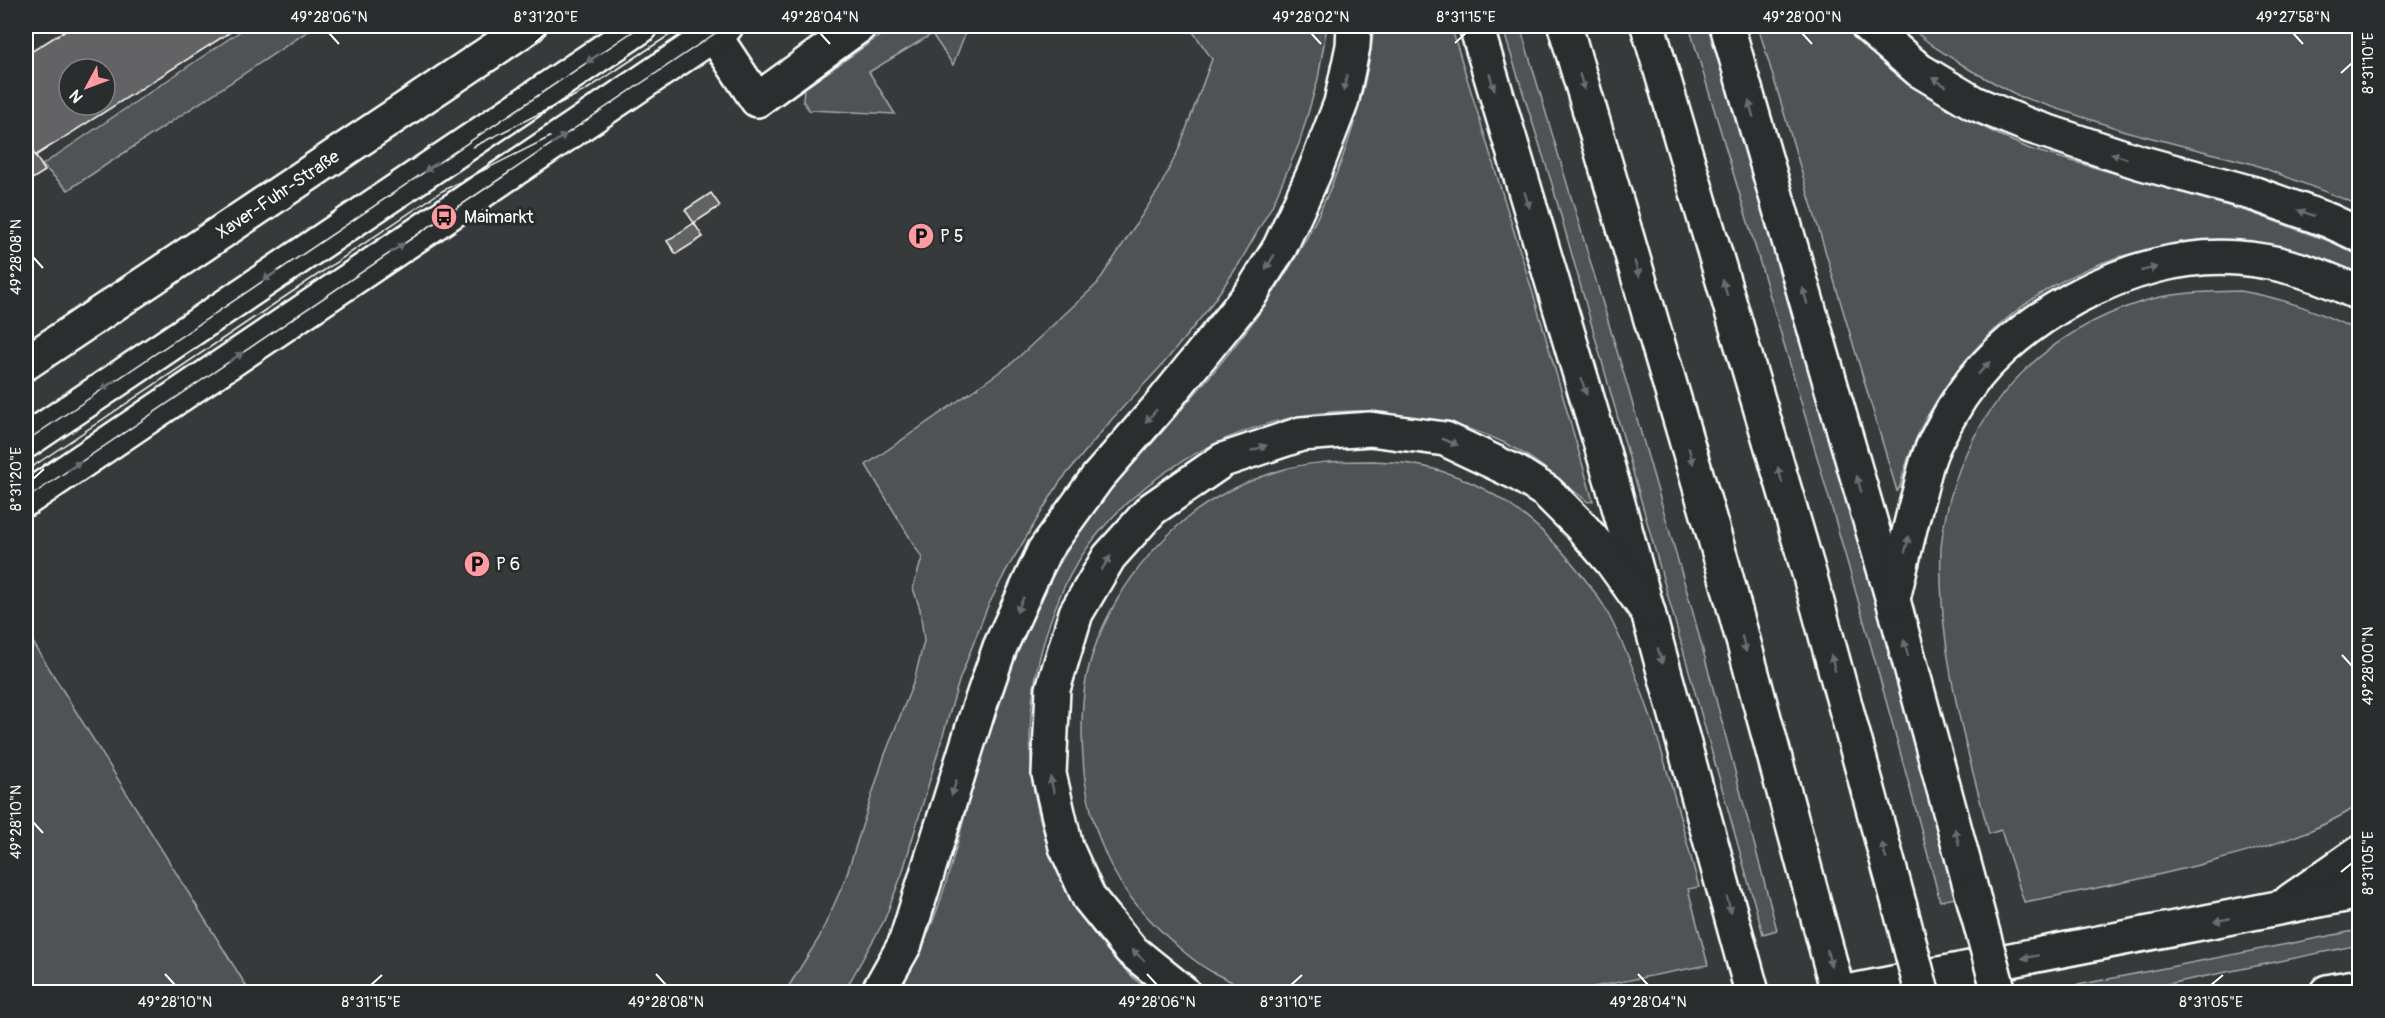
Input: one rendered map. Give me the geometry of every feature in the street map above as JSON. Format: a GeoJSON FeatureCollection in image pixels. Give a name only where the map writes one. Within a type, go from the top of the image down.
{"type":"FeatureCollection","features":[{"type":"Feature","properties":{"kind":"main road","name":"Xaver-Fuhr-Straße"},"geometry":{"type":"LineString","coordinates":[[26,363],[492,36],[529,26]]}},
{"type":"Feature","properties":{"kind":"main road"},"geometry":{"type":"LineString","coordinates":[[26,441],[641,26]]}},
{"type":"Feature","properties":{"kind":"main road"},"geometry":{"type":"LineString","coordinates":[[26,499],[716,28],[757,100],[859,26]]}},
{"type":"Feature","properties":{"kind":"main road"},"geometry":{"type":"LineString","coordinates":[[878,993],[905,944],[1000,647],[1044,551],[1097,478],[1159,407],[1252,292],[1280,247],[1314,173],[1341,103],[1353,46],[1354,26]]}},
{"type":"Feature","properties":{"kind":"main road"},"geometry":{"type":"LineString","coordinates":[[1476,26],[1613,485],[1752,993]]}},
{"type":"Feature","properties":{"kind":"main road"},"geometry":{"type":"LineString","coordinates":[[1565,26],[1724,566],[1838,993]]}},
{"type":"Feature","properties":{"kind":"main road"},"geometry":{"type":"LineString","coordinates":[[1648,26],[1809,573],[1922,993]]}},
{"type":"Feature","properties":{"kind":"main road"},"geometry":{"type":"LineString","coordinates":[[1727,26],[1893,600],[1999,993]]}},
{"type":"Feature","properties":{"kind":"main road"},"geometry":{"type":"LineString","coordinates":[[1868,26],[1919,70],[1974,103],[2030,126],[2139,162],[2255,194],[2330,221],[2360,235]]}},
{"type":"Feature","properties":{"kind":"main road"},"geometry":{"type":"LineString","coordinates":[[1893,600],[1929,457],[1952,411],[1979,373],[2016,336],[2060,306],[2105,282],[2149,268],[2198,259],[2236,258],[2274,263],[2306,272],[2360,294]]}},
{"type":"Feature","properties":{"kind":"main road"},"geometry":{"type":"LineString","coordinates":[[1183,993],[1131,950],[1089,898],[1066,847],[1049,774],[1053,689],[1076,613],[1109,557],[1152,508],[1223,460],[1301,434],[1370,429],[1445,439],[1517,473],[1547,492],[1612,562],[1648,612]]}},
{"type":"Feature","properties":{"kind":"main road"},"geometry":{"type":"LineString","coordinates":[[2279,909],[2360,852]]}},
{"type":"Feature","properties":{"kind":"main road"},"geometry":{"type":"LineString","coordinates":[[1847,993],[2360,892]]}},
{"type":"Feature","properties":{"kind":"shaded area"},"geometry":{"type":"Polygon","coordinates":[[[248,26],[316,26],[68,190],[42,165],[113,117],[117,117],[117,114],[248,26]]]}},
{"type":"Feature","properties":{"kind":"shaded area"},"geometry":{"type":"Polygon","coordinates":[[[894,26],[968,26],[953,65],[932,34],[869,72],[895,114],[809,110],[803,101],[804,89],[894,26]]]}},
{"type":"Feature","properties":{"kind":"shaded area"},"geometry":{"type":"Polygon","coordinates":[[[1189,26],[1327,26],[1318,79],[1299,144],[1272,206],[1239,264],[1208,309],[1164,363],[1113,418],[1059,483],[1007,569],[987,608],[959,681],[902,874],[884,921],[844,992],[785,992],[819,938],[845,880],[884,757],[914,681],[924,641],[920,609],[913,588],[922,558],[866,465],[1011,364],[1097,284],[1159,189],[1178,151],[1212,59],[1189,26]]]}},
{"type":"Feature","properties":{"kind":"shaded area"},"geometry":{"type":"Polygon","coordinates":[[[1374,26],[1451,26],[1535,300],[1593,501],[1588,502],[1521,452],[1484,434],[1445,423],[1365,411],[1316,413],[1270,423],[1226,439],[1184,460],[1145,487],[1110,519],[1082,556],[1060,596],[1042,649],[1032,703],[1031,757],[1038,810],[1053,861],[1077,909],[1110,953],[1150,992],[898,992],[926,939],[937,911],[955,854],[979,762],[1019,647],[1042,596],[1073,541],[1100,501],[1226,357],[1266,304],[1296,257],[1328,195],[1353,128],[1369,60],[1374,26]]]}},
{"type":"Feature","properties":{"kind":"shaded area"},"geometry":{"type":"Polygon","coordinates":[[[1502,26],[1520,26],[1692,609],[1777,930],[1763,934],[1552,184],[1502,26]]]}},
{"type":"Feature","properties":{"kind":"shaded area"},"geometry":{"type":"Polygon","coordinates":[[[1689,26],[1710,26],[1771,225],[1942,833],[1956,898],[1940,901],[1819,462],[1689,26]]]}},
{"type":"Feature","properties":{"kind":"shaded area"},"geometry":{"type":"Polygon","coordinates":[[[1758,26],[1843,26],[1886,64],[1930,97],[2003,137],[2030,149],[2252,213],[2334,243],[2359,256],[2359,275],[2305,255],[2249,244],[2194,243],[2140,251],[2088,269],[2039,295],[1995,330],[1956,373],[1938,399],[1915,441],[1897,491],[1758,26]]]}},
{"type":"Feature","properties":{"kind":"shaded area"},"geometry":{"type":"Polygon","coordinates":[[[1908,26],[2359,26],[2359,205],[2253,164],[2125,131],[2019,96],[1972,71],[1933,46],[1908,26]]]}},
{"type":"Feature","properties":{"kind":"shaded area"},"geometry":{"type":"Polygon","coordinates":[[[2240,291],[2302,307],[2359,332],[2359,805],[2326,824],[2255,850],[2146,878],[2024,902],[2001,830],[1989,834],[1960,719],[1949,661],[1942,602],[1941,548],[1948,505],[1961,464],[1980,427],[2003,394],[2031,364],[2064,339],[2100,318],[2141,302],[2190,293],[2240,291]]]}},
{"type":"Feature","properties":{"kind":"shaded area"},"geometry":{"type":"Polygon","coordinates":[[[1324,462],[1406,463],[1462,478],[1508,504],[1549,538],[1567,557],[1600,600],[1621,641],[1660,744],[1699,887],[1688,889],[1708,965],[1568,992],[1255,992],[1229,981],[1191,958],[1146,915],[1128,894],[1105,854],[1091,810],[1085,780],[1082,732],[1083,703],[1094,650],[1117,601],[1132,578],[1167,536],[1197,510],[1229,491],[1287,468],[1324,462]]]}},
{"type":"Feature","properties":{"kind":"shaded area"},"geometry":{"type":"Polygon","coordinates":[[[26,631],[250,992],[26,992],[26,631]]]}},
{"type":"Feature","properties":{"kind":"shaded area"},"geometry":{"type":"Polygon","coordinates":[[[2359,930],[2359,945],[2129,992],[2047,991],[2359,930]]]}},
{"type":"Feature","properties":{"kind":"building"},"geometry":{"type":"Polygon","coordinates":[[[72,26],[240,26],[117,104],[117,57],[57,57],[57,117],[96,117],[35,156],[26,141],[26,55],[72,26]]]}},
{"type":"Feature","properties":{"kind":"building"},"geometry":{"type":"Polygon","coordinates":[[[26,141],[45,171],[26,183],[26,141]]]}},
{"type":"Feature","properties":{"kind":"building"},"geometry":{"type":"Polygon","coordinates":[[[711,193],[720,206],[694,223],[685,210],[711,193]]]}},
{"type":"Feature","properties":{"kind":"building"},"geometry":{"type":"Polygon","coordinates":[[[694,223],[703,237],[676,254],[667,241],[694,223]]]}},
{"type":"Feature","properties":{"kind":"tram line"},"geometry":{"type":"LineString","coordinates":[[26,441],[641,26]]}},
{"type":"Feature","properties":{"kind":"tram line"},"geometry":{"type":"LineString","coordinates":[[473,147],[586,90],[683,26]]}},
{"type":"Feature","properties":{"kind":"tram line"},"geometry":{"type":"LineString","coordinates":[[26,499],[726,26]]}},
{"type":"Feature","properties":{"kind":"tram line"},"geometry":{"type":"LineString","coordinates":[[26,471],[442,191],[550,137]]}},
{"type":"Feature","properties":{"kind":"place","name":"Maimarkt"},"geometry":{"type":"Point","coordinates":[444,217]}},
{"type":"Feature","properties":{"kind":"place","name":"P 5"},"geometry":{"type":"Point","coordinates":[921,236]}},
{"type":"Feature","properties":{"kind":"place","name":"P 6"},"geometry":{"type":"Point","coordinates":[477,564]}}]}
